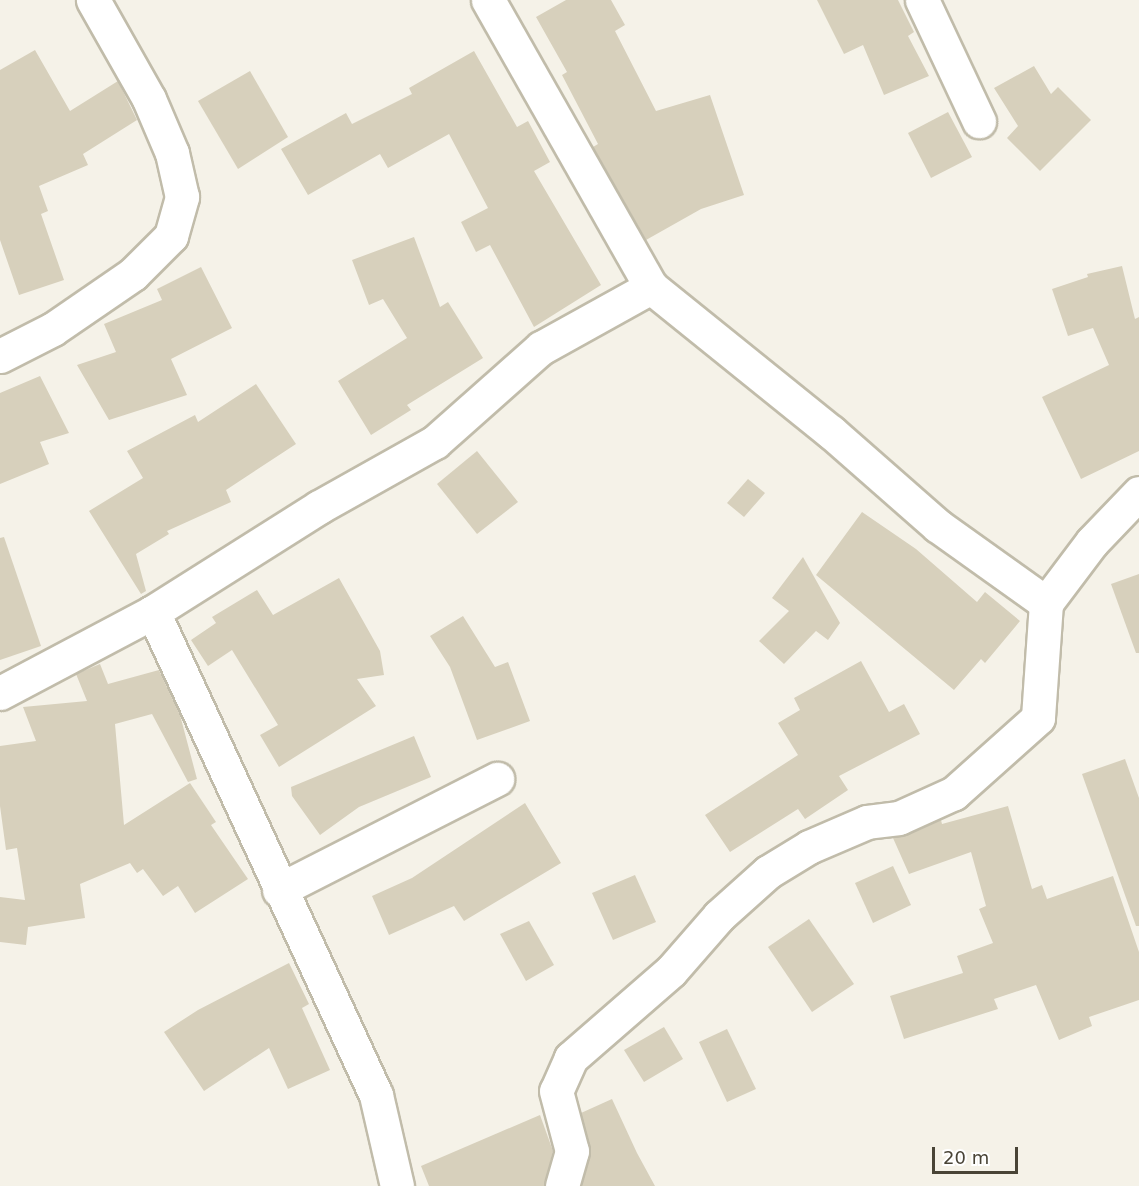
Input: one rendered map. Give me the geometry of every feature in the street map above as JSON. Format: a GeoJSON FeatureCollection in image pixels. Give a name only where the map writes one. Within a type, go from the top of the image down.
{"type":"FeatureCollection","features":[{"type":"Feature","properties":{"kind":"street"},"geometry":{"type":"LineString","coordinates":[[0,356],[53,329],[133,274],[171,236],[183,196],[172,153],[149,99],[93,0]]}},
{"type":"Feature","properties":{"kind":"street"},"geometry":{"type":"LineString","coordinates":[[488,0],[651,286],[831,432],[938,526],[1046,603]]}},
{"type":"Feature","properties":{"kind":"street"},"geometry":{"type":"LineString","coordinates":[[922,0],[979,121]]}},
{"type":"Feature","properties":{"kind":"street"},"geometry":{"type":"LineString","coordinates":[[0,693],[153,612],[320,507],[435,442],[541,348],[651,286]]}},
{"type":"Feature","properties":{"kind":"street"},"geometry":{"type":"LineString","coordinates":[[562,1186],[572,1151],[556,1091],[570,1058],[663,979],[719,916],[768,872],[809,847],[867,822],[899,818],[954,792],[1038,718],[1046,603],[1092,542],[1139,493]]}},
{"type":"Feature","properties":{"kind":"street"},"geometry":{"type":"LineString","coordinates":[[153,612],[279,890],[376,1095],[397,1186]]}},
{"type":"Feature","properties":{"kind":"street"},"geometry":{"type":"LineString","coordinates":[[279,890],[497,779]]}},
{"type":"Feature","properties":{"kind":"building"},"geometry":{"type":"Polygon","coordinates":[[[566,0],[611,0],[625,25],[615,31],[656,111],[710,95],[744,195],[701,209],[646,240],[593,147],[598,144],[562,75],[567,72],[536,17],[566,0]]]}},
{"type":"Feature","properties":{"kind":"building"},"geometry":{"type":"Polygon","coordinates":[[[817,0],[898,0],[914,32],[908,36],[929,76],[884,95],[863,45],[844,54],[817,0]]]}},
{"type":"Feature","properties":{"kind":"building"},"geometry":{"type":"Polygon","coordinates":[[[35,50],[70,111],[118,81],[137,120],[83,154],[88,165],[39,186],[48,211],[41,214],[64,280],[19,295],[0,240],[0,70],[35,50]]]}},
{"type":"Feature","properties":{"kind":"building"},"geometry":{"type":"Polygon","coordinates":[[[474,51],[517,127],[528,121],[550,162],[534,171],[601,285],[534,327],[490,245],[476,252],[461,222],[488,208],[449,134],[388,168],[380,154],[308,195],[281,149],[346,113],[352,124],[412,94],[409,88],[474,51]]]}},
{"type":"Feature","properties":{"kind":"building"},"geometry":{"type":"Polygon","coordinates":[[[1034,66],[1051,94],[1058,87],[1091,120],[1040,171],[1007,138],[1018,126],[994,88],[1034,66]]]}},
{"type":"Feature","properties":{"kind":"building"},"geometry":{"type":"Polygon","coordinates":[[[250,71],[288,137],[238,169],[198,101],[250,71]]]}},
{"type":"Feature","properties":{"kind":"building"},"geometry":{"type":"Polygon","coordinates":[[[948,112],[972,157],[931,178],[908,133],[948,112]]]}},
{"type":"Feature","properties":{"kind":"building"},"geometry":{"type":"Polygon","coordinates":[[[414,237],[440,307],[448,302],[483,358],[407,405],[411,410],[371,435],[338,381],[407,338],[383,299],[369,305],[352,260],[414,237]]]}},
{"type":"Feature","properties":{"kind":"building"},"geometry":{"type":"Polygon","coordinates":[[[1122,266],[1135,319],[1139,317],[1139,451],[1081,479],[1042,397],[1109,365],[1093,328],[1068,336],[1052,289],[1088,277],[1087,274],[1122,266]]]}},
{"type":"Feature","properties":{"kind":"building"},"geometry":{"type":"Polygon","coordinates":[[[201,267],[232,328],[171,359],[187,395],[109,420],[77,365],[116,352],[104,324],[162,300],[157,289],[201,267]]]}},
{"type":"Feature","properties":{"kind":"building"},"geometry":{"type":"Polygon","coordinates":[[[40,376],[69,433],[40,442],[49,464],[0,484],[0,393],[40,376]]]}},
{"type":"Feature","properties":{"kind":"building"},"geometry":{"type":"Polygon","coordinates":[[[256,384],[296,444],[226,490],[231,502],[167,531],[169,534],[136,554],[146,591],[141,594],[89,511],[143,478],[127,451],[195,415],[198,422],[256,384]]]}},
{"type":"Feature","properties":{"kind":"building"},"geometry":{"type":"Polygon","coordinates":[[[477,451],[518,502],[477,534],[437,484],[477,451]]]}},
{"type":"Feature","properties":{"kind":"building"},"geometry":{"type":"Polygon","coordinates":[[[748,479],[765,493],[744,517],[727,503],[748,479]]]}},
{"type":"Feature","properties":{"kind":"building"},"geometry":{"type":"Polygon","coordinates":[[[862,512],[916,549],[977,602],[985,592],[1020,621],[985,663],[981,659],[954,690],[816,575],[862,512]]]}},
{"type":"Feature","properties":{"kind":"building"},"geometry":{"type":"Polygon","coordinates":[[[4,537],[41,646],[0,660],[0,538],[4,537]]]}},
{"type":"Feature","properties":{"kind":"building"},"geometry":{"type":"Polygon","coordinates":[[[803,557],[840,623],[828,640],[816,631],[784,664],[759,641],[789,611],[772,598],[803,557]]]}},
{"type":"Feature","properties":{"kind":"building"},"geometry":{"type":"Polygon","coordinates":[[[1139,574],[1139,653],[1136,653],[1111,584],[1139,574]]]}},
{"type":"Feature","properties":{"kind":"building"},"geometry":{"type":"Polygon","coordinates":[[[339,578],[380,651],[384,675],[357,679],[376,706],[279,767],[260,735],[278,725],[232,650],[208,666],[191,640],[216,623],[212,617],[257,590],[273,615],[339,578]]]}},
{"type":"Feature","properties":{"kind":"building"},"geometry":{"type":"Polygon","coordinates":[[[463,616],[495,667],[508,662],[530,721],[477,740],[450,667],[430,636],[463,616]]]}},
{"type":"Feature","properties":{"kind":"building"},"geometry":{"type":"Polygon","coordinates":[[[861,661],[889,712],[904,704],[920,734],[839,776],[848,790],[805,819],[798,809],[730,852],[705,815],[798,755],[778,723],[800,710],[794,698],[861,661]]]}},
{"type":"Feature","properties":{"kind":"building"},"geometry":{"type":"Polygon","coordinates":[[[100,664],[108,684],[159,670],[180,715],[197,779],[188,782],[152,714],[115,724],[124,825],[190,783],[216,822],[211,825],[248,879],[195,913],[178,886],[163,896],[143,869],[137,873],[130,863],[80,884],[85,918],[28,927],[26,945],[0,942],[0,897],[25,900],[17,848],[6,850],[0,806],[0,746],[36,741],[23,707],[87,701],[76,674],[100,664]]]}},
{"type":"Feature","properties":{"kind":"building"},"geometry":{"type":"Polygon","coordinates":[[[414,736],[431,777],[359,807],[320,835],[292,796],[291,787],[414,736]]]}},
{"type":"Feature","properties":{"kind":"building"},"geometry":{"type":"Polygon","coordinates":[[[1125,759],[1139,798],[1139,926],[1136,926],[1082,774],[1125,759]]]}},
{"type":"Feature","properties":{"kind":"building"},"geometry":{"type":"Polygon","coordinates":[[[525,803],[561,863],[464,921],[454,906],[389,935],[372,896],[412,878],[525,803]]]}},
{"type":"Feature","properties":{"kind":"building"},"geometry":{"type":"Polygon","coordinates":[[[1008,806],[1032,889],[1042,885],[1047,899],[1113,876],[1139,952],[1139,1000],[1089,1017],[1092,1026],[1059,1040],[1036,985],[994,999],[998,1009],[904,1039],[890,996],[963,973],[957,956],[993,943],[979,909],[986,906],[971,852],[909,874],[893,838],[941,820],[942,824],[1008,806]]]}},
{"type":"Feature","properties":{"kind":"building"},"geometry":{"type":"Polygon","coordinates":[[[893,866],[911,905],[873,923],[855,883],[893,866]]]}},
{"type":"Feature","properties":{"kind":"building"},"geometry":{"type":"Polygon","coordinates":[[[635,875],[656,922],[613,940],[592,893],[635,875]]]}},
{"type":"Feature","properties":{"kind":"building"},"geometry":{"type":"Polygon","coordinates":[[[809,919],[854,984],[812,1012],[768,947],[809,919]]]}},
{"type":"Feature","properties":{"kind":"building"},"geometry":{"type":"Polygon","coordinates":[[[529,921],[554,965],[526,981],[500,934],[529,921]]]}},
{"type":"Feature","properties":{"kind":"building"},"geometry":{"type":"Polygon","coordinates":[[[289,963],[309,1004],[302,1008],[330,1070],[288,1089],[269,1048],[204,1091],[164,1032],[198,1010],[289,963]]]}},
{"type":"Feature","properties":{"kind":"building"},"geometry":{"type":"Polygon","coordinates":[[[664,1027],[683,1059],[644,1082],[624,1050],[664,1027]]]}},
{"type":"Feature","properties":{"kind":"building"},"geometry":{"type":"Polygon","coordinates":[[[727,1029],[756,1089],[727,1102],[699,1042],[727,1029]]]}},
{"type":"Feature","properties":{"kind":"building"},"geometry":{"type":"Polygon","coordinates":[[[612,1099],[655,1186],[582,1186],[590,1147],[581,1113],[612,1099]]]}},
{"type":"Feature","properties":{"kind":"building"},"geometry":{"type":"Polygon","coordinates":[[[540,1115],[553,1151],[544,1186],[429,1186],[421,1166],[540,1115]]]}}]}
